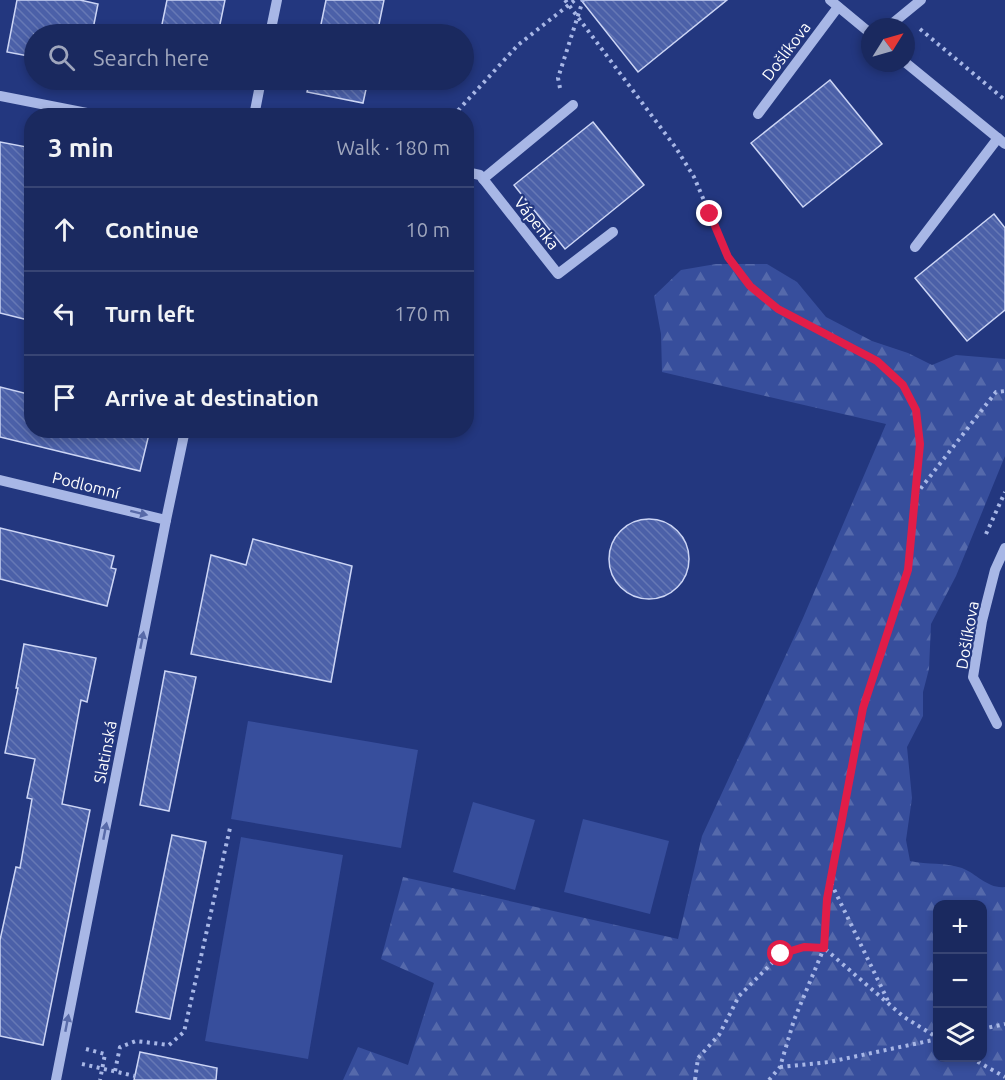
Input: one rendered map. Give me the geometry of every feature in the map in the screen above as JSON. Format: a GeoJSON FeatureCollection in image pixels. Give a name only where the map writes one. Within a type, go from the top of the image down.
{"type":"FeatureCollection","features":[{"type":"Feature","properties":{"kind":"street"},"geometry":{"type":"LineString","coordinates":[[272,24],[277,0]]}},
{"type":"Feature","properties":{"kind":"street"},"geometry":{"type":"LineString","coordinates":[[899,18],[921,0]]}},
{"type":"Feature","properties":{"kind":"street","name":"Došlíkova"},"geometry":{"type":"LineString","coordinates":[[758,114],[834,3],[861,26]]}},
{"type":"Feature","properties":{"kind":"street"},"geometry":{"type":"LineString","coordinates":[[915,70],[1001,141],[915,247]]}},
{"type":"Feature","properties":{"kind":"street"},"geometry":{"type":"LineString","coordinates":[[256,108],[259,90]]}},
{"type":"Feature","properties":{"kind":"street"},"geometry":{"type":"LineString","coordinates":[[0,96],[61,108]]}},
{"type":"Feature","properties":{"kind":"street"},"geometry":{"type":"LineString","coordinates":[[483,179],[573,105]]}},
{"type":"Feature","properties":{"kind":"street","name":"Vápenka"},"geometry":{"type":"LineString","coordinates":[[474,174],[480,175],[558,274],[613,232]]}},
{"type":"Feature","properties":{"kind":"street","name":"Slatinská"},"geometry":{"type":"LineString","coordinates":[[56,1080],[183,438]]}},
{"type":"Feature","properties":{"kind":"street","name":"Podlomní"},"geometry":{"type":"LineString","coordinates":[[0,480],[166,520]]}},
{"type":"Feature","properties":{"kind":"street","name":"Došlíkova"},"geometry":{"type":"LineString","coordinates":[[997,724],[973,677],[982,621],[995,570],[1005,548]]}},
{"type":"Feature","properties":{"kind":"path"},"geometry":{"type":"LineString","coordinates":[[565,0],[676,148],[694,177],[728,257],[750,286],[778,309],[877,361],[903,385],[916,410],[920,444],[908,570],[863,708],[827,899],[824,948],[794,1020],[780,1067],[769,1080]]}},
{"type":"Feature","properties":{"kind":"path"},"geometry":{"type":"LineString","coordinates":[[460,108],[518,45],[575,0]]}},
{"type":"Feature","properties":{"kind":"path"},"geometry":{"type":"LineString","coordinates":[[564,113],[558,78],[583,0]]}},
{"type":"Feature","properties":{"kind":"path"},"geometry":{"type":"LineString","coordinates":[[903,15],[1005,100]]}},
{"type":"Feature","properties":{"kind":"path"},"geometry":{"type":"LineString","coordinates":[[914,497],[996,392],[1005,392]]}},
{"type":"Feature","properties":{"kind":"path"},"geometry":{"type":"LineString","coordinates":[[995,538],[986,535],[1005,492]]}},
{"type":"Feature","properties":{"kind":"path"},"geometry":{"type":"LineString","coordinates":[[115,1071],[120,1047],[136,1041],[170,1045],[184,1032],[230,828]]}},
{"type":"Feature","properties":{"kind":"path"},"geometry":{"type":"LineString","coordinates":[[831,882],[890,1005]]}},
{"type":"Feature","properties":{"kind":"path"},"geometry":{"type":"LineString","coordinates":[[695,1080],[698,1058],[719,1035],[739,996],[781,954],[804,947],[824,948],[904,1017],[933,1035]]}},
{"type":"Feature","properties":{"kind":"path"},"geometry":{"type":"LineString","coordinates":[[987,1028],[1005,1024]]}},
{"type":"Feature","properties":{"kind":"path"},"geometry":{"type":"LineString","coordinates":[[780,1067],[829,1062],[933,1039]]}},
{"type":"Feature","properties":{"kind":"path"},"geometry":{"type":"LineString","coordinates":[[86,1049],[105,1053],[100,1080]]}},
{"type":"Feature","properties":{"kind":"path"},"geometry":{"type":"LineString","coordinates":[[978,1062],[1005,1077]]}},
{"type":"Feature","properties":{"kind":"path"},"geometry":{"type":"LineString","coordinates":[[82,1064],[135,1076]]}},
{"type":"Feature","properties":{"kind":"green space"},"geometry":{"type":"Polygon","coordinates":[[[716,264],[767,264],[797,282],[826,317],[872,341],[908,353],[932,365],[956,355],[1005,359],[1005,456],[956,576],[931,624],[929,669],[923,692],[923,716],[907,747],[912,798],[906,840],[910,861],[955,866],[993,886],[1005,887],[1005,1080],[343,1080],[358,1047],[408,1065],[434,983],[381,959],[403,877],[678,939],[702,836],[803,618],[886,424],[662,372],[661,334],[654,296],[681,270],[716,264]]]}},
{"type":"Feature","properties":{"kind":"green space"},"geometry":{"type":"Polygon","coordinates":[[[248,721],[418,750],[401,848],[231,819],[248,721]]]}},
{"type":"Feature","properties":{"kind":"green space"},"geometry":{"type":"Polygon","coordinates":[[[473,802],[535,820],[515,890],[453,872],[473,802]]]}},
{"type":"Feature","properties":{"kind":"green space"},"geometry":{"type":"Polygon","coordinates":[[[583,819],[669,841],[650,914],[564,892],[583,819]]]}},
{"type":"Feature","properties":{"kind":"green space"},"geometry":{"type":"Polygon","coordinates":[[[241,837],[343,855],[308,1059],[205,1041],[241,837]]]}},
{"type":"Feature","properties":{"kind":"building"},"geometry":{"type":"Polygon","coordinates":[[[17,0],[80,0],[98,4],[94,24],[24,24],[24,55],[7,52],[17,0]]]}},
{"type":"Feature","properties":{"kind":"building"},"geometry":{"type":"Polygon","coordinates":[[[167,0],[225,0],[220,24],[162,24],[167,0]]]}},
{"type":"Feature","properties":{"kind":"building"},"geometry":{"type":"Polygon","coordinates":[[[326,0],[384,0],[379,24],[321,24],[326,0]]]}},
{"type":"Feature","properties":{"kind":"building"},"geometry":{"type":"Polygon","coordinates":[[[581,0],[727,0],[638,72],[581,0]]]}},
{"type":"Feature","properties":{"kind":"building"},"geometry":{"type":"Polygon","coordinates":[[[830,80],[882,144],[803,207],[751,143],[830,80]]]}},
{"type":"Feature","properties":{"kind":"building"},"geometry":{"type":"Polygon","coordinates":[[[308,90],[366,90],[363,103],[307,92],[308,90]]]}},
{"type":"Feature","properties":{"kind":"building"},"geometry":{"type":"Polygon","coordinates":[[[593,122],[644,185],[565,249],[514,185],[593,122]]]}},
{"type":"Feature","properties":{"kind":"building"},"geometry":{"type":"Polygon","coordinates":[[[0,142],[24,146],[24,319],[0,313],[0,142]]]}},
{"type":"Feature","properties":{"kind":"building"},"geometry":{"type":"Polygon","coordinates":[[[994,214],[1005,228],[1005,310],[967,341],[915,278],[994,214]]]}},
{"type":"Feature","properties":{"kind":"building"},"geometry":{"type":"Polygon","coordinates":[[[0,387],[24,393],[24,438],[148,438],[140,471],[0,437],[0,387]]]}},
{"type":"Feature","properties":{"kind":"building"},"geometry":{"type":"Polygon","coordinates":[[[641,519],[657,519],[678,530],[689,551],[689,567],[678,588],[657,599],[641,599],[627,593],[615,581],[609,567],[609,551],[615,537],[627,525],[641,519]]]}},
{"type":"Feature","properties":{"kind":"building"},"geometry":{"type":"Polygon","coordinates":[[[0,528],[114,556],[111,568],[116,569],[107,606],[0,579],[0,528]]]}},
{"type":"Feature","properties":{"kind":"building"},"geometry":{"type":"Polygon","coordinates":[[[253,539],[352,566],[331,682],[191,654],[211,555],[246,565],[253,539]]]}},
{"type":"Feature","properties":{"kind":"building"},"geometry":{"type":"Polygon","coordinates":[[[24,644],[96,658],[87,702],[81,700],[62,804],[90,810],[43,1045],[0,1036],[0,940],[16,867],[20,868],[32,799],[27,798],[35,759],[5,753],[24,644]]]}},
{"type":"Feature","properties":{"kind":"building"},"geometry":{"type":"Polygon","coordinates":[[[165,671],[196,677],[169,811],[140,805],[165,671]]]}},
{"type":"Feature","properties":{"kind":"building"},"geometry":{"type":"Polygon","coordinates":[[[172,835],[206,842],[170,1019],[136,1012],[172,835]]]}},
{"type":"Feature","properties":{"kind":"building"},"geometry":{"type":"Polygon","coordinates":[[[140,1052],[217,1068],[216,1080],[134,1080],[140,1052]]]}},
{"type":"Feature","properties":{"kind":"route"},"geometry":{"type":"LineString","coordinates":[[710,214],[728,257],[750,286],[778,309],[877,361],[903,385],[916,410],[920,444],[908,570],[863,708],[827,899],[828,915],[824,948],[804,947],[781,954]]}}]}
